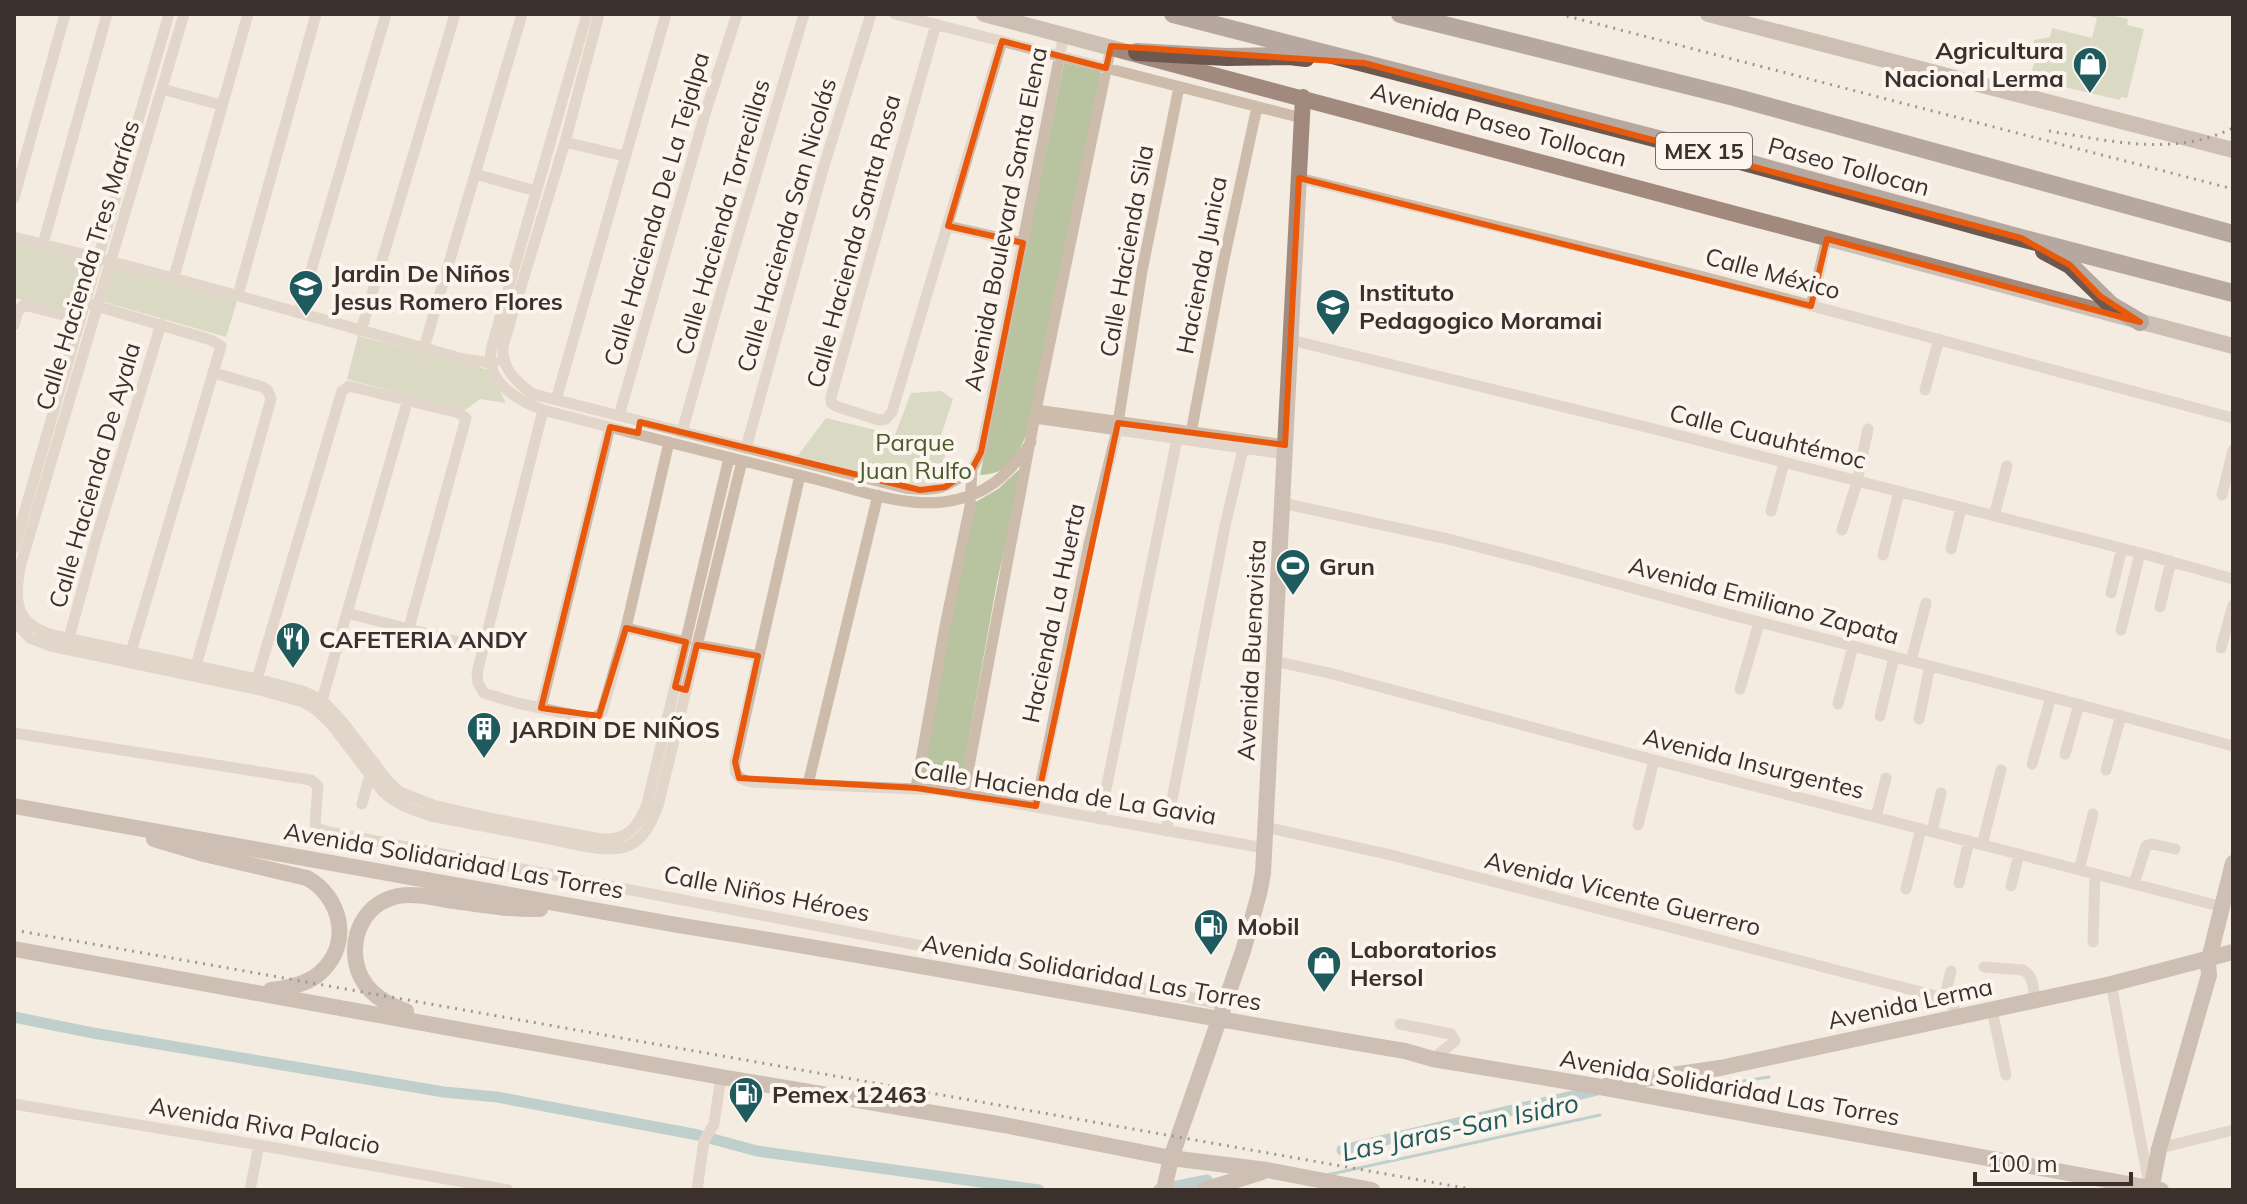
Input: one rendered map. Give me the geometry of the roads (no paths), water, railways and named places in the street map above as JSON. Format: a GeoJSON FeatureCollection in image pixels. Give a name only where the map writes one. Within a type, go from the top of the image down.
{"type":"FeatureCollection","features":[{"type":"Feature","properties":{"kind":"highway","name":"Paseo Tollocan"},"geometry":{"type":"LineString","coordinates":[[1173,14],[1693,148],[2233,293]]}},
{"type":"Feature","properties":{"kind":"highway","name":"Paseo Tollocan"},"geometry":{"type":"LineString","coordinates":[[1400,14],[1734,97],[2233,234]]}},
{"type":"Feature","properties":{"kind":"highway"},"geometry":{"type":"LineString","coordinates":[[1137,52],[1227,57],[1289,56],[1327,62],[1364,63]]}},
{"type":"Feature","properties":{"kind":"highway"},"geometry":{"type":"LineString","coordinates":[[2157,214],[2233,224]]}},
{"type":"Feature","properties":{"kind":"highway"},"geometry":{"type":"LineString","coordinates":[[2021,238],[2070,265],[2100,296],[2140,322]]}},
{"type":"Feature","properties":{"kind":"main road","name":"Avenida Paseo Tollocan"},"geometry":{"type":"LineString","coordinates":[[984,14],[1137,52],[2233,346]]}},
{"type":"Feature","properties":{"kind":"main road"},"geometry":{"type":"LineString","coordinates":[[1708,14],[2233,150]]}},
{"type":"Feature","properties":{"kind":"main road","name":"Avenida Buenavista"},"geometry":{"type":"LineString","coordinates":[[1165,1186],[1171,1158],[1222,1013],[1259,894],[1264,848],[1303,97]]}},
{"type":"Feature","properties":{"kind":"main road","name":"Avenida Solidaridad Las Torres"},"geometry":{"type":"LineString","coordinates":[[14,806],[577,907],[1222,1013],[1433,1059],[2154,1189]]}},
{"type":"Feature","properties":{"kind":"main road"},"geometry":{"type":"LineString","coordinates":[[71,815],[204,854],[292,873],[307,878],[325,891],[338,914],[340,929],[329,962],[318,974],[294,987],[249,992]]}},
{"type":"Feature","properties":{"kind":"main road"},"geometry":{"type":"LineString","coordinates":[[2154,1189],[2151,1148],[2209,965],[2233,863]]}},
{"type":"Feature","properties":{"kind":"main road"},"geometry":{"type":"LineString","coordinates":[[530,1041],[417,1015],[380,1000],[367,988],[359,972],[355,947],[357,930],[374,908],[399,895],[493,907],[577,907]]}},
{"type":"Feature","properties":{"kind":"main road"},"geometry":{"type":"LineString","coordinates":[[14,949],[1004,1125],[1171,1158],[1267,1170],[1372,1190]]}},
{"type":"Feature","properties":{"kind":"main road","name":"Avenida Lerma"},"geometry":{"type":"LineString","coordinates":[[1595,1086],[1720,1068],[2035,1000],[2112,990],[2209,965],[2233,952]]}},
{"type":"Feature","properties":{"kind":"main road"},"geometry":{"type":"LineString","coordinates":[[1204,1190],[1267,1170]]}},
{"type":"Feature","properties":{"kind":"street"},"geometry":{"type":"LineString","coordinates":[[14,198],[19,165],[65,14]]}},
{"type":"Feature","properties":{"kind":"street"},"geometry":{"type":"LineString","coordinates":[[43,244],[107,14]]}},
{"type":"Feature","properties":{"kind":"street","name":"Calle Hacienda Tres Marías"},"geometry":{"type":"LineString","coordinates":[[169,14],[98,257],[90,305],[20,567],[17,603],[20,612],[31,624],[96,650],[224,678],[315,709],[374,773],[398,791],[433,805],[601,839],[632,838],[647,804],[692,644],[729,458]]}},
{"type":"Feature","properties":{"kind":"street","name":"Calle Hacienda Tres Marías"},"geometry":{"type":"LineString","coordinates":[[14,548],[80,319],[111,260],[184,14]]}},
{"type":"Feature","properties":{"kind":"street"},"geometry":{"type":"LineString","coordinates":[[174,277],[248,14]]}},
{"type":"Feature","properties":{"kind":"street"},"geometry":{"type":"LineString","coordinates":[[238,295],[316,14]]}},
{"type":"Feature","properties":{"kind":"street"},"geometry":{"type":"LineString","coordinates":[[299,312],[386,14]]}},
{"type":"Feature","properties":{"kind":"street"},"geometry":{"type":"LineString","coordinates":[[361,331],[455,14]]}},
{"type":"Feature","properties":{"kind":"street"},"geometry":{"type":"LineString","coordinates":[[424,348],[522,14]]}},
{"type":"Feature","properties":{"kind":"street"},"geometry":{"type":"LineString","coordinates":[[587,14],[565,142],[503,346],[503,360],[523,387],[533,394],[619,416],[669,442],[917,502],[952,500],[987,488],[1008,473],[1031,442]]}},
{"type":"Feature","properties":{"kind":"street"},"geometry":{"type":"LineString","coordinates":[[599,14],[536,191],[492,346],[490,363],[500,381],[513,395],[543,410],[610,427],[682,432],[905,488],[931,490],[945,487],[972,469]]}},
{"type":"Feature","properties":{"kind":"street"},"geometry":{"type":"LineString","coordinates":[[556,400],[666,14]]}},
{"type":"Feature","properties":{"kind":"street","name":"Calle Hacienda De La Tejalpa"},"geometry":{"type":"LineString","coordinates":[[619,416],[737,14]]}},
{"type":"Feature","properties":{"kind":"street","name":"Calle Hacienda Torrecillas"},"geometry":{"type":"LineString","coordinates":[[682,432],[804,14]]}},
{"type":"Feature","properties":{"kind":"street","name":"Calle Hacienda San Nicolás"},"geometry":{"type":"LineString","coordinates":[[746,448],[823,169],[871,14]]}},
{"type":"Feature","properties":{"kind":"street"},"geometry":{"type":"LineString","coordinates":[[895,14],[1302,118]]}},
{"type":"Feature","properties":{"kind":"street","name":"Calle Hacienda Santa Rosa"},"geometry":{"type":"LineString","coordinates":[[936,24],[831,397],[834,405],[879,420],[889,417],[919,325],[1002,41]]}},
{"type":"Feature","properties":{"kind":"street","name":"Avenida Boulevard Santa Elena"},"geometry":{"type":"LineString","coordinates":[[916,788],[972,494],[972,469],[981,452],[1064,34]]}},
{"type":"Feature","properties":{"kind":"street"},"geometry":{"type":"LineString","coordinates":[[1077,61],[1083,40]]}},
{"type":"Feature","properties":{"kind":"street"},"geometry":{"type":"LineString","coordinates":[[964,793],[1035,414],[1111,46]]}},
{"type":"Feature","properties":{"kind":"street","name":"Calle Hacienda Sila"},"geometry":{"type":"LineString","coordinates":[[1117,426],[1142,271],[1179,87]]}},
{"type":"Feature","properties":{"kind":"street"},"geometry":{"type":"LineString","coordinates":[[162,89],[221,105]]}},
{"type":"Feature","properties":{"kind":"street","name":"Hacienda Junica"},"geometry":{"type":"LineString","coordinates":[[1191,433],[1257,107]]}},
{"type":"Feature","properties":{"kind":"street"},"geometry":{"type":"LineString","coordinates":[[565,142],[624,156]]}},
{"type":"Feature","properties":{"kind":"street"},"geometry":{"type":"LineString","coordinates":[[130,149],[143,153]]}},
{"type":"Feature","properties":{"kind":"street"},"geometry":{"type":"LineString","coordinates":[[475,174],[536,191]]}},
{"type":"Feature","properties":{"kind":"street","name":"Calle México"},"geometry":{"type":"LineString","coordinates":[[1299,178],[1700,276],[2233,418]]}},
{"type":"Feature","properties":{"kind":"street"},"geometry":{"type":"LineString","coordinates":[[948,226],[1023,243]]}},
{"type":"Feature","properties":{"kind":"street"},"geometry":{"type":"LineString","coordinates":[[14,237],[174,277],[463,359],[490,363],[503,360]]}},
{"type":"Feature","properties":{"kind":"street"},"geometry":{"type":"LineString","coordinates":[[1811,306],[1827,238]]}},
{"type":"Feature","properties":{"kind":"street"},"geometry":{"type":"LineString","coordinates":[[521,242],[534,244]]}},
{"type":"Feature","properties":{"kind":"street"},"geometry":{"type":"LineString","coordinates":[[14,325],[21,306],[28,305],[80,319]]}},
{"type":"Feature","properties":{"kind":"street"},"geometry":{"type":"LineString","coordinates":[[90,305],[211,340],[220,344],[221,349],[131,652]]}},
{"type":"Feature","properties":{"kind":"street","name":"Calle Hacienda De Ayala"},"geometry":{"type":"LineString","coordinates":[[69,638],[161,324]]}},
{"type":"Feature","properties":{"kind":"street"},"geometry":{"type":"LineString","coordinates":[[1925,390],[1939,339]]}},
{"type":"Feature","properties":{"kind":"street","name":"Calle Cuauhtémoc"},"geometry":{"type":"LineString","coordinates":[[1291,340],[1646,427],[2233,579]]}},
{"type":"Feature","properties":{"kind":"street"},"geometry":{"type":"LineString","coordinates":[[196,666],[270,405],[270,395],[263,387],[214,373]]}},
{"type":"Feature","properties":{"kind":"street"},"geometry":{"type":"LineString","coordinates":[[257,679],[342,391],[349,386],[459,413],[467,420],[409,628]]}},
{"type":"Feature","properties":{"kind":"street"},"geometry":{"type":"LineString","coordinates":[[322,700],[408,399]]}},
{"type":"Feature","properties":{"kind":"street"},"geometry":{"type":"LineString","coordinates":[[543,410],[477,673],[484,693],[541,708],[593,719],[606,705],[669,442]]}},
{"type":"Feature","properties":{"kind":"street"},"geometry":{"type":"LineString","coordinates":[[1035,414],[1243,449],[1285,450]]}},
{"type":"Feature","properties":{"kind":"street","name":"Hacienda La Huerta"},"geometry":{"type":"LineString","coordinates":[[1036,806],[1089,544],[1117,426]]}},
{"type":"Feature","properties":{"kind":"street"},"geometry":{"type":"LineString","coordinates":[[541,708],[610,427]]}},
{"type":"Feature","properties":{"kind":"street"},"geometry":{"type":"LineString","coordinates":[[1842,530],[1857,482],[1868,429]]}},
{"type":"Feature","properties":{"kind":"street"},"geometry":{"type":"LineString","coordinates":[[1148,431],[1191,433],[1285,450]]}},
{"type":"Feature","properties":{"kind":"street"},"geometry":{"type":"LineString","coordinates":[[1100,819],[1177,439]]}},
{"type":"Feature","properties":{"kind":"street"},"geometry":{"type":"LineString","coordinates":[[1166,831],[1225,526],[1243,449]]}},
{"type":"Feature","properties":{"kind":"street"},"geometry":{"type":"LineString","coordinates":[[2222,495],[2233,450]]}},
{"type":"Feature","properties":{"kind":"street","name":"Calle Hacienda Tres Marías"},"geometry":{"type":"LineString","coordinates":[[706,584],[742,461]]}},
{"type":"Feature","properties":{"kind":"street"},"geometry":{"type":"LineString","coordinates":[[1771,511],[1784,463]]}},
{"type":"Feature","properties":{"kind":"street"},"geometry":{"type":"LineString","coordinates":[[1994,516],[2007,466]]}},
{"type":"Feature","properties":{"kind":"street"},"geometry":{"type":"LineString","coordinates":[[832,483],[834,470]]}},
{"type":"Feature","properties":{"kind":"street","name":"Calle Hacienda de La Gavia"},"geometry":{"type":"LineString","coordinates":[[800,475],[735,762],[735,772],[739,778],[751,782],[916,788],[964,793],[1264,848]]}},
{"type":"Feature","properties":{"kind":"street"},"geometry":{"type":"LineString","coordinates":[[1883,555],[1899,492]]}},
{"type":"Feature","properties":{"kind":"street"},"geometry":{"type":"LineString","coordinates":[[808,784],[878,495]]}},
{"type":"Feature","properties":{"kind":"street","name":"Avenida Emiliano Zapata"},"geometry":{"type":"LineString","coordinates":[[1282,503],[1448,539],[2233,746]]}},
{"type":"Feature","properties":{"kind":"street"},"geometry":{"type":"LineString","coordinates":[[1951,549],[1961,508]]}},
{"type":"Feature","properties":{"kind":"street"},"geometry":{"type":"LineString","coordinates":[[2111,593],[2122,548]]}},
{"type":"Feature","properties":{"kind":"street"},"geometry":{"type":"LineString","coordinates":[[2121,630],[2140,553]]}},
{"type":"Feature","properties":{"kind":"street"},"geometry":{"type":"LineString","coordinates":[[2160,607],[2171,561]]}},
{"type":"Feature","properties":{"kind":"street"},"geometry":{"type":"LineString","coordinates":[[1911,661],[1926,603]]}},
{"type":"Feature","properties":{"kind":"street"},"geometry":{"type":"LineString","coordinates":[[2221,648],[2233,605]]}},
{"type":"Feature","properties":{"kind":"street"},"geometry":{"type":"LineString","coordinates":[[347,613],[482,648]]}},
{"type":"Feature","properties":{"kind":"street","name":"Calle Hacienda Tres Marías"},"geometry":{"type":"LineString","coordinates":[[14,621],[27,636],[51,646],[131,652],[196,666],[224,678],[257,679],[303,691],[322,700],[342,721],[374,773]]}},
{"type":"Feature","properties":{"kind":"street"},"geometry":{"type":"LineString","coordinates":[[1740,689],[1759,623]]}},
{"type":"Feature","properties":{"kind":"street"},"geometry":{"type":"LineString","coordinates":[[626,628],[758,656]]}},
{"type":"Feature","properties":{"kind":"street"},"geometry":{"type":"LineString","coordinates":[[14,634],[27,636]]}},
{"type":"Feature","properties":{"kind":"street"},"geometry":{"type":"LineString","coordinates":[[1838,704],[1853,646]]}},
{"type":"Feature","properties":{"kind":"street"},"geometry":{"type":"LineString","coordinates":[[1880,716],[1894,657]]}},
{"type":"Feature","properties":{"kind":"street","name":"Avenida Insurgentes"},"geometry":{"type":"LineString","coordinates":[[1274,661],[2223,907]]}},
{"type":"Feature","properties":{"kind":"street"},"geometry":{"type":"LineString","coordinates":[[1919,719],[1930,666]]}},
{"type":"Feature","properties":{"kind":"street"},"geometry":{"type":"LineString","coordinates":[[2032,764],[2051,697]]}},
{"type":"Feature","properties":{"kind":"street"},"geometry":{"type":"LineString","coordinates":[[2065,754],[2079,704]]}},
{"type":"Feature","properties":{"kind":"street"},"geometry":{"type":"LineString","coordinates":[[2106,770],[2121,715]]}},
{"type":"Feature","properties":{"kind":"street","name":"Calle Niños Héroes"},"geometry":{"type":"LineString","coordinates":[[14,733],[311,780],[318,786],[315,824],[317,828],[329,832],[1188,997],[1222,1013]]}},
{"type":"Feature","properties":{"kind":"street"},"geometry":{"type":"LineString","coordinates":[[1638,825],[1654,760]]}},
{"type":"Feature","properties":{"kind":"street"},"geometry":{"type":"LineString","coordinates":[[1982,845],[2001,770]]}},
{"type":"Feature","properties":{"kind":"street"},"geometry":{"type":"LineString","coordinates":[[362,804],[374,773]]}},
{"type":"Feature","properties":{"kind":"street"},"geometry":{"type":"LineString","coordinates":[[1876,817],[1886,778]]}},
{"type":"Feature","properties":{"kind":"street"},"geometry":{"type":"LineString","coordinates":[[1906,889],[1941,793]]}},
{"type":"Feature","properties":{"kind":"street"},"geometry":{"type":"LineString","coordinates":[[2079,870],[2093,814]]}},
{"type":"Feature","properties":{"kind":"street","name":"Avenida Vicente Guerrero"},"geometry":{"type":"LineString","coordinates":[[1265,827],[1391,855],[1944,998]]}},
{"type":"Feature","properties":{"kind":"street"},"geometry":{"type":"LineString","coordinates":[[1959,883],[1969,841]]}},
{"type":"Feature","properties":{"kind":"street"},"geometry":{"type":"LineString","coordinates":[[2134,884],[2146,846],[2152,844],[2175,849]]}},
{"type":"Feature","properties":{"kind":"street"},"geometry":{"type":"LineString","coordinates":[[2011,886],[2019,854]]}},
{"type":"Feature","properties":{"kind":"street"},"geometry":{"type":"LineString","coordinates":[[2093,942],[2095,874]]}},
{"type":"Feature","properties":{"kind":"street"},"geometry":{"type":"LineString","coordinates":[[1984,967],[2028,973],[2032,978],[2035,1000]]}},
{"type":"Feature","properties":{"kind":"street"},"geometry":{"type":"LineString","coordinates":[[1951,971],[1944,998],[1951,1002],[1959,1017]]}},
{"type":"Feature","properties":{"kind":"street"},"geometry":{"type":"LineString","coordinates":[[2112,990],[2151,1148],[2233,1130]]}},
{"type":"Feature","properties":{"kind":"street"},"geometry":{"type":"LineString","coordinates":[[1992,1010],[2006,1075]]}},
{"type":"Feature","properties":{"kind":"street"},"geometry":{"type":"LineString","coordinates":[[1400,1024],[1451,1034],[1455,1041],[1433,1059]]}},
{"type":"Feature","properties":{"kind":"street"},"geometry":{"type":"LineString","coordinates":[[697,1190],[704,1141],[714,1124],[721,1077]]}},
{"type":"Feature","properties":{"kind":"street","name":"Avenida Riva Palacio"},"geometry":{"type":"LineString","coordinates":[[14,1104],[508,1190]]}},
{"type":"Feature","properties":{"kind":"street"},"geometry":{"type":"LineString","coordinates":[[250,1190],[259,1145]]}},
{"type":"Feature","properties":{"kind":"waterway"},"geometry":{"type":"LineString","coordinates":[[14,1017],[444,1092],[497,1097],[698,1135],[757,1151],[1039,1190]]}},
{"type":"Feature","properties":{"kind":"waterway"},"geometry":{"type":"LineString","coordinates":[[1686,1090],[1769,1077]]}},
{"type":"Feature","properties":{"kind":"waterway"},"geometry":{"type":"LineString","coordinates":[[1342,1150],[1598,1090]]}},
{"type":"Feature","properties":{"kind":"waterway","name":"Las Jaras-San Isidro"},"geometry":{"type":"LineString","coordinates":[[1327,1175],[1600,1115]]}},
{"type":"Feature","properties":{"kind":"waterway"},"geometry":{"type":"LineString","coordinates":[[1158,1190],[1207,1180]]}},
{"type":"Feature","properties":{"kind":"railway"},"geometry":{"type":"LineString","coordinates":[[1559,14],[2233,189]]}},
{"type":"Feature","properties":{"kind":"railway"},"geometry":{"type":"LineString","coordinates":[[2049,131],[2119,142],[2165,144],[2211,137],[2233,128]]}},
{"type":"Feature","properties":{"kind":"railway"},"geometry":{"type":"LineString","coordinates":[[14,930],[1476,1190]]}},
{"type":"Feature","properties":{"kind":"place","name":"Agricultura Nacional Lerma"},"geometry":{"type":"Point","coordinates":[2090,95]}},
{"type":"Feature","properties":{"kind":"place","name":"Jardin De Niños Jesus Romero Flores"},"geometry":{"type":"Point","coordinates":[306,318]}},
{"type":"Feature","properties":{"kind":"place","name":"Instituto Pedagogico Moramai"},"geometry":{"type":"Point","coordinates":[1333,337]}},
{"type":"Feature","properties":{"kind":"place","name":"Grun"},"geometry":{"type":"Point","coordinates":[1293,597]}},
{"type":"Feature","properties":{"kind":"place","name":"CAFETERIA ANDY"},"geometry":{"type":"Point","coordinates":[293,670]}},
{"type":"Feature","properties":{"kind":"place","name":"JARDIN DE NIÑOS"},"geometry":{"type":"Point","coordinates":[484,760]}},
{"type":"Feature","properties":{"kind":"place","name":"Mobil"},"geometry":{"type":"Point","coordinates":[1211,957]}},
{"type":"Feature","properties":{"kind":"place","name":"Laboratorios Hersol"},"geometry":{"type":"Point","coordinates":[1324,994]}},
{"type":"Feature","properties":{"kind":"place","name":"Pemex 12463"},"geometry":{"type":"Point","coordinates":[746,1125]}},
{"type":"Feature","properties":{"kind":"park label","name":"Parque Juan Rulfo"},"geometry":{"type":"Point","coordinates":[915,456]}}]}
